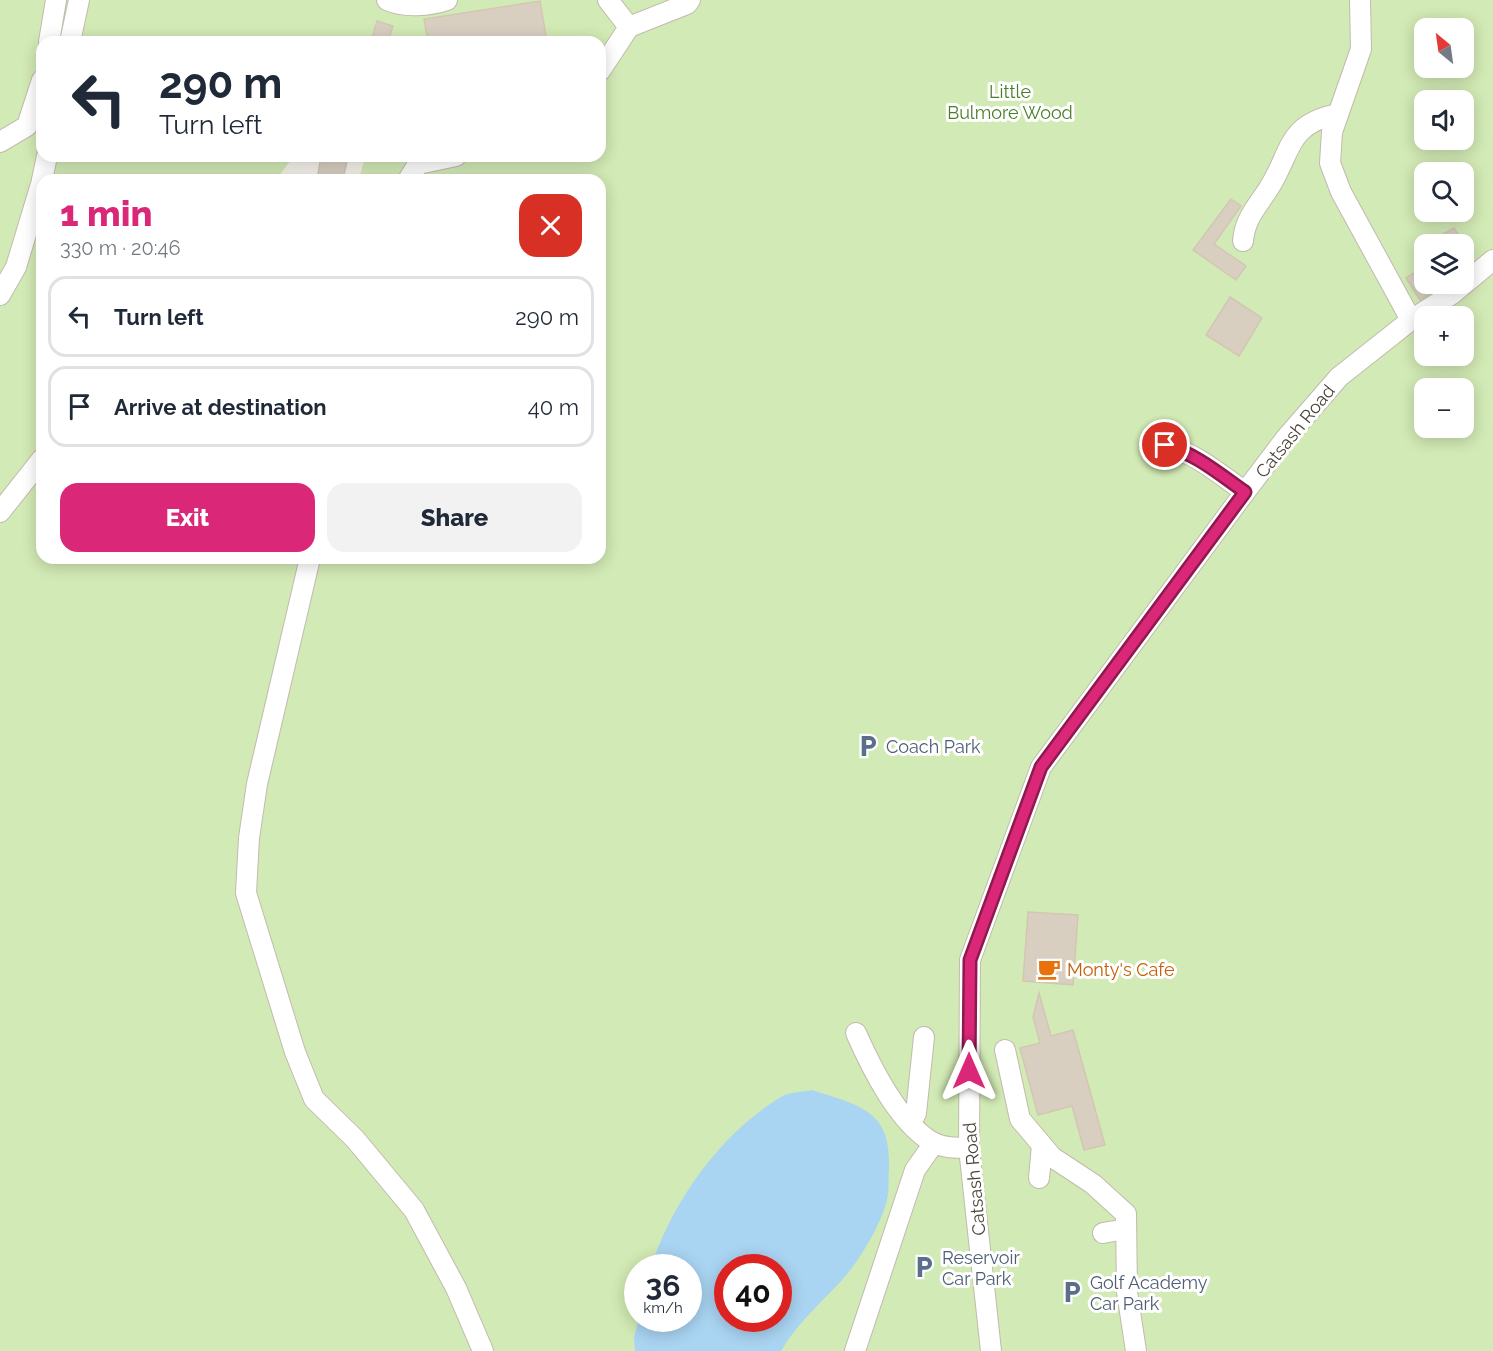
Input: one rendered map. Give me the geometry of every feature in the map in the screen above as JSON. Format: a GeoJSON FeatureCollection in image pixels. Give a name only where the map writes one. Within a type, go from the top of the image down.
{"type":"FeatureCollection","features":[{"type":"Feature","properties":{"kind":"street"},"geometry":{"type":"LineString","coordinates":[[50,36],[56,0]]}},
{"type":"Feature","properties":{"kind":"street"},"geometry":{"type":"LineString","coordinates":[[71,36],[79,0]]}},
{"type":"Feature","properties":{"kind":"street"},"geometry":{"type":"LineString","coordinates":[[387,0],[397,4],[432,5],[447,0]]}},
{"type":"Feature","properties":{"kind":"street"},"geometry":{"type":"LineString","coordinates":[[608,0],[628,27]]}},
{"type":"Feature","properties":{"kind":"street"},"geometry":{"type":"LineString","coordinates":[[606,62],[628,27],[687,4],[690,0]]}},
{"type":"Feature","properties":{"kind":"street"},"geometry":{"type":"LineString","coordinates":[[1360,0],[1361,49],[1332,132],[1330,163],[1341,192],[1412,320]]}},
{"type":"Feature","properties":{"kind":"street"},"geometry":{"type":"LineString","coordinates":[[0,142],[27,126],[36,98]]}},
{"type":"Feature","properties":{"kind":"street"},"geometry":{"type":"LineString","coordinates":[[1243,241],[1244,226],[1255,205],[1269,187],[1290,143],[1320,117],[1338,114]]}},
{"type":"Feature","properties":{"kind":"street"},"geometry":{"type":"LineString","coordinates":[[412,174],[418,164],[428,162]]}},
{"type":"Feature","properties":{"kind":"street"},"geometry":{"type":"LineString","coordinates":[[0,295],[16,267],[36,201]]}},
{"type":"Feature","properties":{"kind":"street","name":"Catsash Road"},"geometry":{"type":"LineString","coordinates":[[992,1351],[969,1148],[970,960],[1041,767],[1286,438],[1338,377],[1412,320],[1452,294],[1493,260]]}},
{"type":"Feature","properties":{"kind":"street"},"geometry":{"type":"LineString","coordinates":[[1165,445],[1186,451],[1201,459],[1245,492]]}},
{"type":"Feature","properties":{"kind":"street"},"geometry":{"type":"LineString","coordinates":[[0,512],[36,467]]}},
{"type":"Feature","properties":{"kind":"street"},"geometry":{"type":"LineString","coordinates":[[309,564],[257,784],[249,838],[246,893],[295,1052],[314,1099],[355,1139],[414,1210],[456,1288],[483,1351]]}},
{"type":"Feature","properties":{"kind":"street"},"geometry":{"type":"LineString","coordinates":[[856,1033],[873,1071],[911,1123],[934,1143],[969,1148]]}},
{"type":"Feature","properties":{"kind":"street"},"geometry":{"type":"LineString","coordinates":[[911,1123],[916,1113],[924,1037]]}},
{"type":"Feature","properties":{"kind":"street"},"geometry":{"type":"LineString","coordinates":[[1005,1050],[1020,1119],[1052,1157],[1094,1184],[1126,1214],[1127,1292],[1136,1351]]}},
{"type":"Feature","properties":{"kind":"street"},"geometry":{"type":"LineString","coordinates":[[855,1351],[915,1170],[934,1143]]}},
{"type":"Feature","properties":{"kind":"street"},"geometry":{"type":"LineString","coordinates":[[1040,1178],[1042,1145]]}},
{"type":"Feature","properties":{"kind":"street"},"geometry":{"type":"LineString","coordinates":[[1103,1233],[1126,1229]]}},
{"type":"Feature","properties":{"kind":"green space","name":"Little Bulmore Wood"},"geometry":{"type":"Polygon","coordinates":[[[0,0],[1493,0],[1493,1351],[0,1351],[0,0]]]}},
{"type":"Feature","properties":{"kind":"water"},"geometry":{"type":"Polygon","coordinates":[[[812,1090],[858,1106],[878,1121],[884,1133],[888,1148],[888,1195],[876,1228],[857,1261],[802,1322],[781,1351],[635,1351],[635,1332],[702,1332],[702,1254],[656,1254],[660,1243],[686,1194],[719,1149],[759,1112],[784,1095],[812,1090]]]}},
{"type":"Feature","properties":{"kind":"building"},"geometry":{"type":"Polygon","coordinates":[[[540,1],[546,36],[427,36],[424,19],[540,1]]]}},
{"type":"Feature","properties":{"kind":"building"},"geometry":{"type":"Polygon","coordinates":[[[377,21],[393,26],[390,36],[373,36],[377,21]]]}},
{"type":"Feature","properties":{"kind":"building"},"geometry":{"type":"Polygon","coordinates":[[[320,162],[347,162],[344,174],[318,174],[320,162]]]}},
{"type":"Feature","properties":{"kind":"building"},"geometry":{"type":"Polygon","coordinates":[[[1231,199],[1241,206],[1214,244],[1246,266],[1236,280],[1193,250],[1231,199]]]}},
{"type":"Feature","properties":{"kind":"building"},"geometry":{"type":"Polygon","coordinates":[[[1454,228],[1458,234],[1443,234],[1454,228]]]}},
{"type":"Feature","properties":{"kind":"building"},"geometry":{"type":"Polygon","coordinates":[[[1414,273],[1414,291],[1406,278],[1414,273]]]}},
{"type":"Feature","properties":{"kind":"building"},"geometry":{"type":"Polygon","coordinates":[[[1416,294],[1429,294],[1420,300],[1416,294]]]}},
{"type":"Feature","properties":{"kind":"building"},"geometry":{"type":"Polygon","coordinates":[[[1230,297],[1262,318],[1239,356],[1206,335],[1230,297]]]}},
{"type":"Feature","properties":{"kind":"building"},"geometry":{"type":"Polygon","coordinates":[[[1028,912],[1078,915],[1073,985],[1023,981],[1028,912]]]}},
{"type":"Feature","properties":{"kind":"building"},"geometry":{"type":"Polygon","coordinates":[[[1039,993],[1051,1036],[1073,1030],[1105,1145],[1084,1150],[1072,1106],[1038,1115],[1020,1048],[1040,1043],[1033,1017],[1039,993]]]}},
{"type":"Feature","properties":{"kind":"place","name":"Coach Park"},"geometry":{"type":"Point","coordinates":[868,746]}},
{"type":"Feature","properties":{"kind":"place","name":"Monty's Cafe"},"geometry":{"type":"Point","coordinates":[1049,969]}},
{"type":"Feature","properties":{"kind":"place","name":"Reservoir Car Park"},"geometry":{"type":"Point","coordinates":[924,1267]}},
{"type":"Feature","properties":{"kind":"place","name":"Golf Academy Car Park"},"geometry":{"type":"Point","coordinates":[1072,1292]}},
{"type":"Feature","properties":{"kind":"route"},"geometry":{"type":"LineString","coordinates":[[969,1071],[970,960],[1041,767],[1245,492],[1208,464],[1186,451],[1165,445]]}}]}
